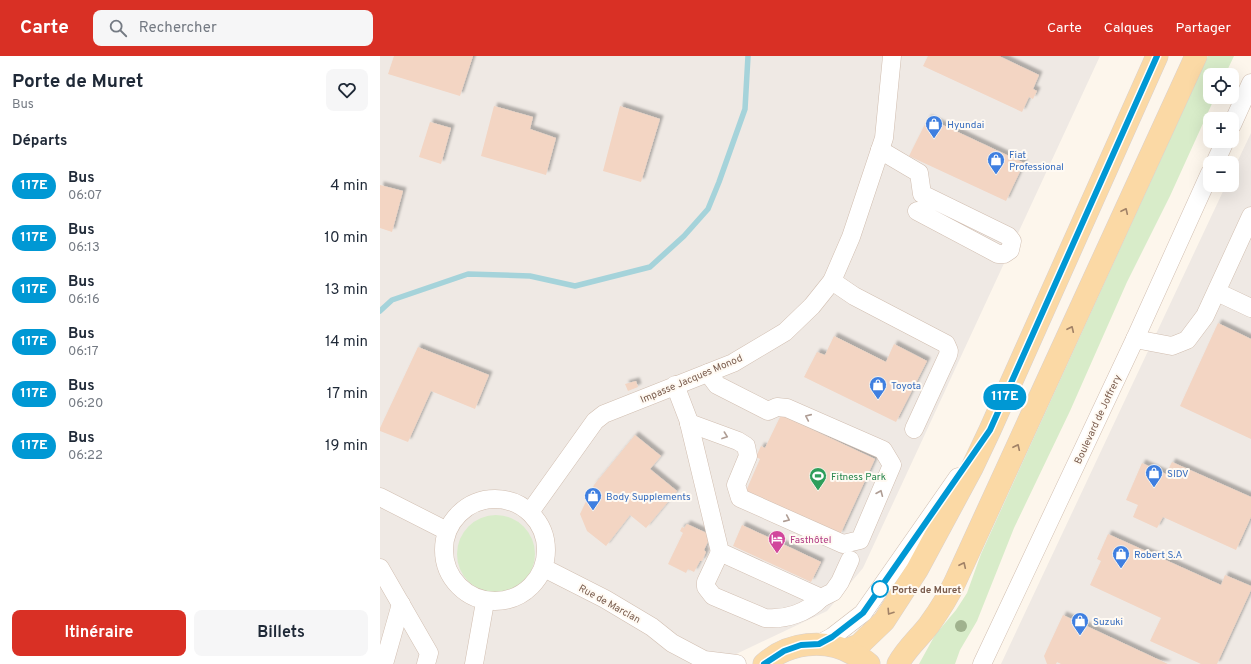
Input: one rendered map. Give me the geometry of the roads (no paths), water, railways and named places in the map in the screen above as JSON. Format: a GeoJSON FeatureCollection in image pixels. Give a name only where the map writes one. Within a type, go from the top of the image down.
{"type":"FeatureCollection","features":[{"type":"Feature","properties":{"kind":"main road"},"geometry":{"type":"LineString","coordinates":[[898,664],[902,656],[930,624],[955,582],[1196,56]]}},
{"type":"Feature","properties":{"kind":"main road"},"geometry":{"type":"LineString","coordinates":[[846,650],[859,645],[884,621],[921,564],[972,468],[1155,57]]}},
{"type":"Feature","properties":{"kind":"main road"},"geometry":{"type":"LineString","coordinates":[[761,663],[784,651],[801,645],[819,644],[846,650],[869,664]]}},
{"type":"Feature","properties":{"kind":"street","name":"Impasse Jacques Monod"},"geometry":{"type":"LineString","coordinates":[[530,512],[595,420],[604,414],[733,363],[785,332],[812,306],[832,280],[850,237],[884,138],[892,56]]}},
{"type":"Feature","properties":{"kind":"street"},"geometry":{"type":"LineString","coordinates":[[1238,112],[1251,83]]}},
{"type":"Feature","properties":{"kind":"street"},"geometry":{"type":"LineString","coordinates":[[880,150],[919,173],[922,194],[1008,236],[1012,241],[1010,250],[1004,254],[998,254],[917,211]]}},
{"type":"Feature","properties":{"kind":"street","name":"Boulevard de Joffrery"},"geometry":{"type":"LineString","coordinates":[[982,664],[1135,339],[1203,188]]}},
{"type":"Feature","properties":{"kind":"street"},"geometry":{"type":"LineString","coordinates":[[1135,339],[1172,346],[1187,340],[1205,316],[1251,216]]}},
{"type":"Feature","properties":{"kind":"street"},"geometry":{"type":"LineString","coordinates":[[832,280],[854,296],[946,344],[949,351],[948,355],[914,429]]}},
{"type":"Feature","properties":{"kind":"street"},"geometry":{"type":"LineString","coordinates":[[1217,292],[1251,308]]}},
{"type":"Feature","properties":{"kind":"street"},"geometry":{"type":"LineString","coordinates":[[689,423],[738,441],[746,446],[748,456],[736,485],[740,498],[843,544],[860,540],[892,465],[883,450],[787,408],[777,407],[768,411],[716,385],[708,373]]}},
{"type":"Feature","properties":{"kind":"street"},"geometry":{"type":"LineString","coordinates":[[676,386],[689,423],[720,552],[706,582],[706,587],[713,596],[765,618],[781,618],[799,613],[815,604],[821,598],[833,592],[840,582],[850,560]]}},
{"type":"Feature","properties":{"kind":"street"},"geometry":{"type":"LineString","coordinates":[[819,644],[832,637],[863,613],[990,430]]}},
{"type":"Feature","properties":{"kind":"street"},"geometry":{"type":"LineString","coordinates":[[380,498],[447,531]]}},
{"type":"Feature","properties":{"kind":"street"},"geometry":{"type":"LineString","coordinates":[[484,500],[508,500],[530,512],[545,535],[544,568],[533,587],[511,600],[485,602],[458,587],[444,560],[447,531],[462,511],[484,500]]}},
{"type":"Feature","properties":{"kind":"street"},"geometry":{"type":"LineString","coordinates":[[720,552],[821,598]]}},
{"type":"Feature","properties":{"kind":"street"},"geometry":{"type":"LineString","coordinates":[[380,568],[429,654],[426,664]]}},
{"type":"Feature","properties":{"kind":"street","name":"Rue de Marclan"},"geometry":{"type":"LineString","coordinates":[[544,568],[605,599],[652,626],[672,643],[704,660],[737,664]]}},
{"type":"Feature","properties":{"kind":"street"},"geometry":{"type":"LineString","coordinates":[[474,664],[485,602]]}},
{"type":"Feature","properties":{"kind":"street"},"geometry":{"type":"LineString","coordinates":[[384,664],[401,604]]}},
{"type":"Feature","properties":{"kind":"street","name":"Rue de Marclan"},"geometry":{"type":"LineString","coordinates":[[672,643],[684,664]]}},
{"type":"Feature","properties":{"kind":"waterway"},"geometry":{"type":"LineString","coordinates":[[380,311],[392,300],[468,274],[530,276],[575,286],[650,267],[684,236],[708,209],[745,109],[748,56]]}},
{"type":"Feature","properties":{"kind":"place","name":"Hyundai"},"geometry":{"type":"Point","coordinates":[934,139]}},
{"type":"Feature","properties":{"kind":"place","name":"Fiat Professional"},"geometry":{"type":"Point","coordinates":[996,175]}},
{"type":"Feature","properties":{"kind":"place","name":"Toyota"},"geometry":{"type":"Point","coordinates":[878,400]}},
{"type":"Feature","properties":{"kind":"place","name":"SIDV"},"geometry":{"type":"Point","coordinates":[1154,488]}},
{"type":"Feature","properties":{"kind":"place","name":"Fitness Park"},"geometry":{"type":"Point","coordinates":[818,491]}},
{"type":"Feature","properties":{"kind":"place","name":"Body Supplements"},"geometry":{"type":"Point","coordinates":[593,511]}},
{"type":"Feature","properties":{"kind":"place","name":"Fasthôtel"},"geometry":{"type":"Point","coordinates":[777,554]}},
{"type":"Feature","properties":{"kind":"place","name":"Robert S.A"},"geometry":{"type":"Point","coordinates":[1121,569]}},
{"type":"Feature","properties":{"kind":"place","name":"Porte de Muret"},"geometry":{"type":"Point","coordinates":[880,589]}},
{"type":"Feature","properties":{"kind":"place","name":"Suzuki"},"geometry":{"type":"Point","coordinates":[1080,636]}}]}
